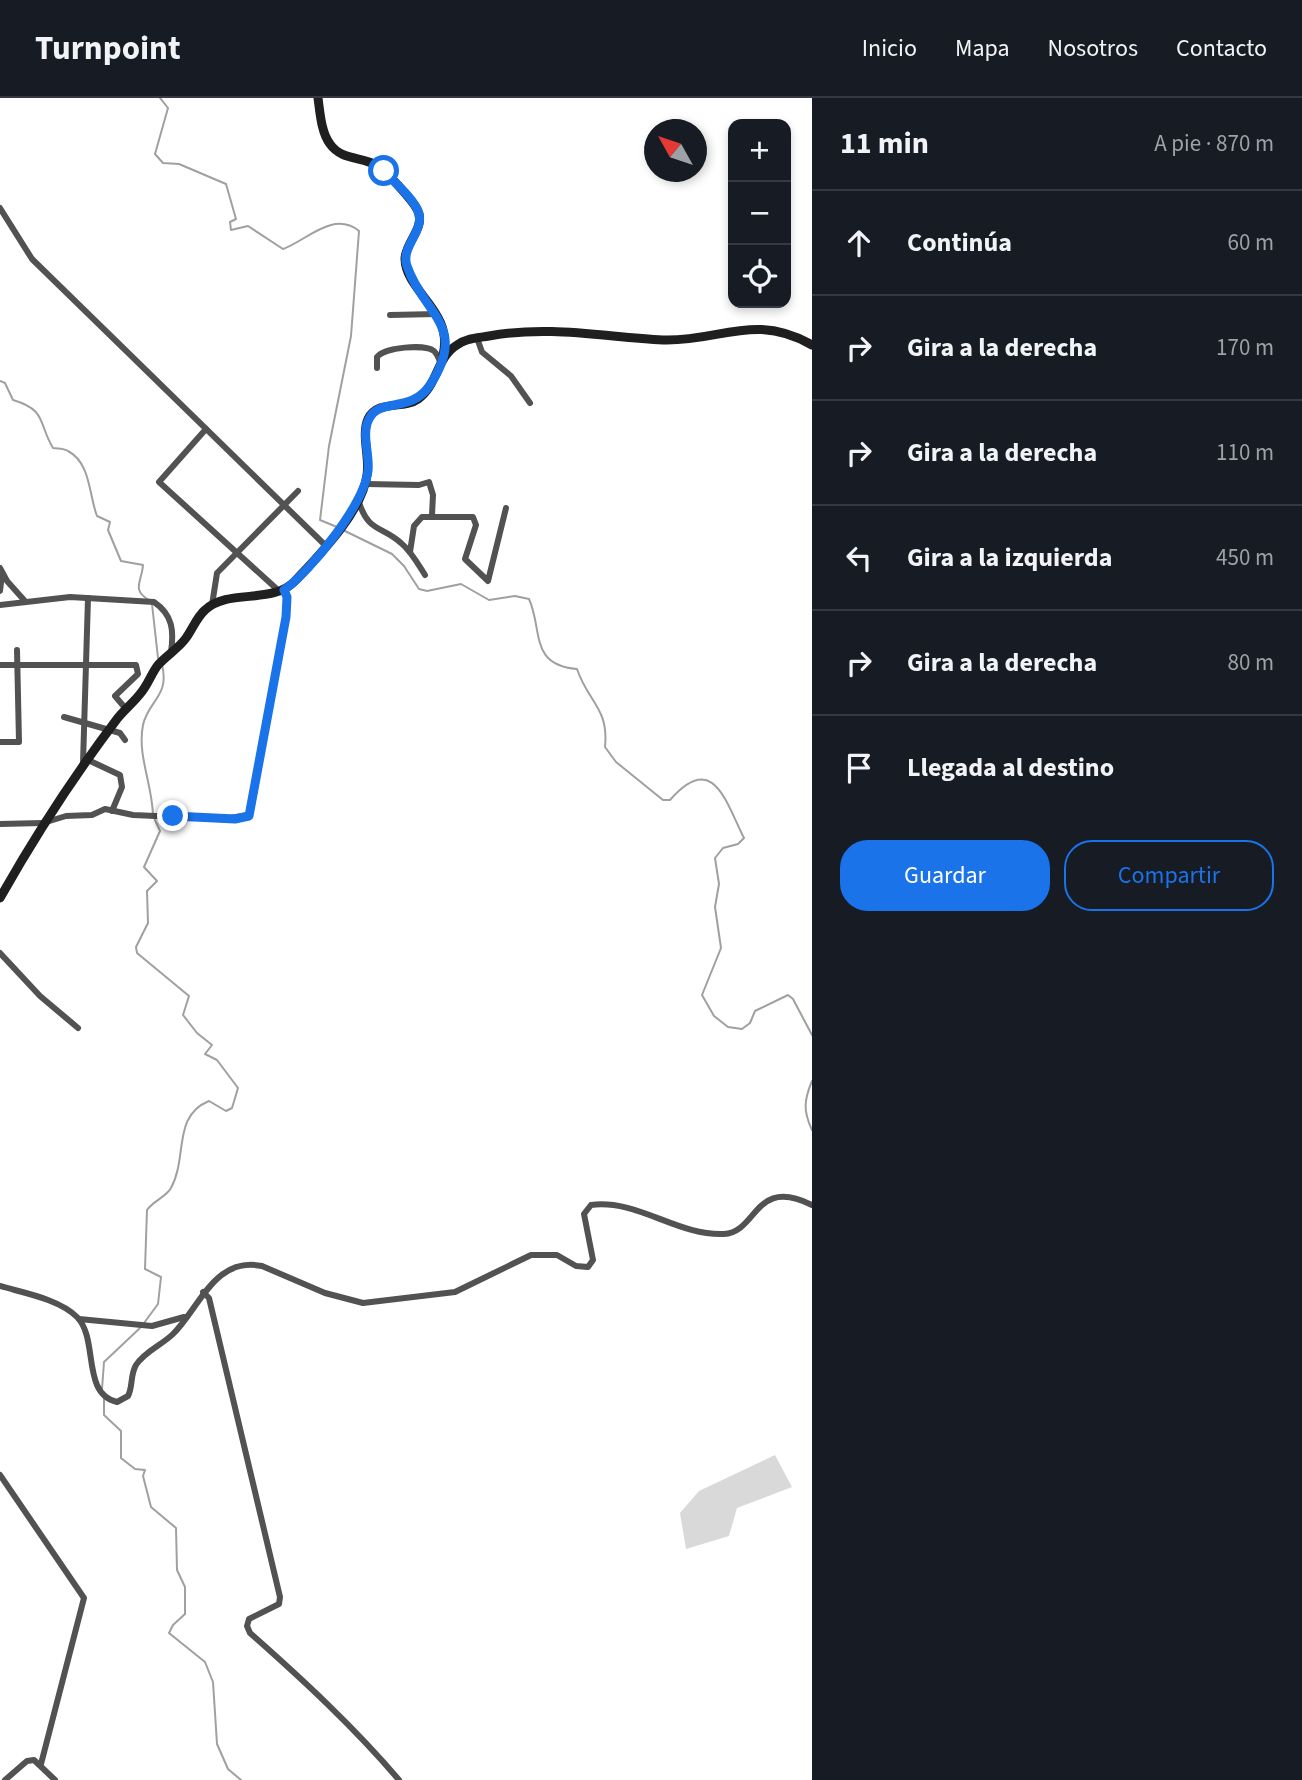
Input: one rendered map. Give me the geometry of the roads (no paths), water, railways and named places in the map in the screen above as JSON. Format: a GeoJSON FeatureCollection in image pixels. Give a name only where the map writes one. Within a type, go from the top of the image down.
{"type":"FeatureCollection","features":[{"type":"Feature","properties":{"kind":"street"},"geometry":{"type":"LineString","coordinates":[[0,898],[43,823],[108,732],[171,652],[187,637],[204,611],[212,605],[282,591],[325,545],[359,502],[366,484],[369,455],[366,431],[369,417],[379,408],[407,404],[419,398],[433,380],[445,337],[437,314],[406,264],[406,251],[419,221],[416,207],[378,166],[346,156],[334,149],[325,133],[318,98]]}},
{"type":"Feature","properties":{"kind":"street"},"geometry":{"type":"LineString","coordinates":[[0,208],[32,259],[325,545]]}},
{"type":"Feature","properties":{"kind":"street"},"geometry":{"type":"LineString","coordinates":[[390,315],[437,314]]}},
{"type":"Feature","properties":{"kind":"street"},"geometry":{"type":"LineString","coordinates":[[441,359],[456,345],[477,338],[519,331],[566,330],[680,340],[761,328],[792,335],[812,345]]}},
{"type":"Feature","properties":{"kind":"street"},"geometry":{"type":"LineString","coordinates":[[477,338],[482,352],[512,376],[530,403]]}},
{"type":"Feature","properties":{"kind":"street"},"geometry":{"type":"LineString","coordinates":[[377,368],[377,357],[387,349],[426,348],[433,350],[441,359]]}},
{"type":"Feature","properties":{"kind":"street"},"geometry":{"type":"LineString","coordinates":[[0,824],[43,823],[66,816],[90,816],[102,810],[133,815],[223,819],[249,816],[286,617],[287,597],[159,482],[206,429]]}},
{"type":"Feature","properties":{"kind":"street"},"geometry":{"type":"LineString","coordinates":[[366,484],[419,485],[429,482],[433,495],[432,515]]}},
{"type":"Feature","properties":{"kind":"street"},"geometry":{"type":"LineString","coordinates":[[212,605],[217,573],[298,491]]}},
{"type":"Feature","properties":{"kind":"street"},"geometry":{"type":"LineString","coordinates":[[359,502],[365,518],[372,526],[401,542],[425,575]]}},
{"type":"Feature","properties":{"kind":"street"},"geometry":{"type":"LineString","coordinates":[[410,552],[416,522],[432,515],[476,520],[465,559],[488,581],[506,508]]}},
{"type":"Feature","properties":{"kind":"street"},"geometry":{"type":"LineString","coordinates":[[0,592],[1,570]]}},
{"type":"Feature","properties":{"kind":"street"},"geometry":{"type":"LineString","coordinates":[[1,570],[24,600]]}},
{"type":"Feature","properties":{"kind":"street"},"geometry":{"type":"LineString","coordinates":[[0,605],[24,600],[89,598],[154,602],[170,617],[174,633],[171,652]]}},
{"type":"Feature","properties":{"kind":"street"},"geometry":{"type":"LineString","coordinates":[[85,764],[89,598]]}},
{"type":"Feature","properties":{"kind":"street"},"geometry":{"type":"LineString","coordinates":[[0,742],[19,742],[17,650]]}},
{"type":"Feature","properties":{"kind":"street"},"geometry":{"type":"LineString","coordinates":[[0,665],[86,664],[138,667],[138,674],[116,696],[126,709]]}},
{"type":"Feature","properties":{"kind":"street"},"geometry":{"type":"LineString","coordinates":[[64,717],[108,732],[120,733],[125,740]]}},
{"type":"Feature","properties":{"kind":"street"},"geometry":{"type":"LineString","coordinates":[[85,764],[120,775],[122,787],[112,811]]}},
{"type":"Feature","properties":{"kind":"street"},"geometry":{"type":"LineString","coordinates":[[0,953],[40,996],[78,1028]]}},
{"type":"Feature","properties":{"kind":"street"},"geometry":{"type":"LineString","coordinates":[[0,1286],[64,1307],[79,1319],[87,1333],[96,1387],[105,1397],[117,1402],[128,1396],[135,1367],[140,1360],[169,1339],[203,1292],[223,1275],[251,1264],[282,1272],[325,1293],[351,1302],[440,1296],[456,1292],[531,1255],[557,1255],[576,1266],[588,1267],[593,1260],[584,1214],[591,1205],[629,1208],[674,1226],[720,1234],[737,1230],[762,1203],[792,1196],[812,1205]]}},
{"type":"Feature","properties":{"kind":"street"},"geometry":{"type":"LineString","coordinates":[[203,1292],[209,1298],[280,1597],[279,1604],[249,1619],[247,1626],[250,1633],[300,1677],[399,1780]]}},
{"type":"Feature","properties":{"kind":"street"},"geometry":{"type":"LineString","coordinates":[[79,1319],[152,1326],[167,1324],[186,1316]]}},
{"type":"Feature","properties":{"kind":"street"},"geometry":{"type":"LineString","coordinates":[[0,1475],[83,1598],[41,1764]]}},
{"type":"Feature","properties":{"kind":"street"},"geometry":{"type":"LineString","coordinates":[[5,1780],[27,1760],[41,1764],[55,1780]]}},
{"type":"Feature","properties":{"kind":"waterway"},"geometry":{"type":"LineString","coordinates":[[160,98],[168,108],[155,154],[163,163],[179,164],[226,184],[236,219],[230,222],[231,230],[248,226],[283,249],[330,225],[349,225],[359,231],[351,336],[329,446],[320,520],[337,527]]}},
{"type":"Feature","properties":{"kind":"waterway"},"geometry":{"type":"LineString","coordinates":[[0,381],[5,383],[13,400],[37,413],[53,448],[68,451],[81,463],[97,516],[110,522],[108,530],[121,561],[143,565],[139,589],[149,600]]}},
{"type":"Feature","properties":{"kind":"waterway"},"geometry":{"type":"LineString","coordinates":[[345,531],[392,554],[404,566],[419,589],[427,591],[461,584],[489,600],[515,596],[529,599],[544,653],[551,661],[577,669],[601,714],[605,747],[616,762],[663,800],[670,800],[685,786],[697,780],[707,780],[716,786],[724,796],[744,838],[738,844],[723,848],[715,858],[719,884],[715,907],[721,948],[702,995],[714,1016],[728,1027],[742,1029],[750,1023],[755,1011],[788,995],[793,999],[812,1035]]}},
{"type":"Feature","properties":{"kind":"waterway"},"geometry":{"type":"LineString","coordinates":[[152,604],[158,658]]}},
{"type":"Feature","properties":{"kind":"waterway"},"geometry":{"type":"LineString","coordinates":[[153,815],[142,736],[146,717],[163,684],[162,665]]}},
{"type":"Feature","properties":{"kind":"waterway"},"geometry":{"type":"LineString","coordinates":[[144,1323],[158,1304],[161,1277],[145,1269],[147,1210],[171,1188],[179,1163],[182,1138],[190,1117],[197,1108],[209,1101],[226,1111],[232,1108],[238,1088],[217,1060],[205,1054],[212,1045],[197,1033],[183,1015],[189,996],[137,953],[136,947],[148,923],[147,891],[157,881],[144,867],[160,831],[155,820]]}},
{"type":"Feature","properties":{"kind":"waterway"},"geometry":{"type":"LineString","coordinates":[[812,1081],[806,1105],[812,1130]]}},
{"type":"Feature","properties":{"kind":"waterway"},"geometry":{"type":"LineString","coordinates":[[102,1389],[104,1362],[140,1328]]}},
{"type":"Feature","properties":{"kind":"waterway"},"geometry":{"type":"LineString","coordinates":[[104,1398],[104,1415],[121,1431],[121,1458],[135,1469],[145,1470],[143,1476],[151,1507],[176,1528],[177,1570],[185,1587],[185,1614],[169,1633],[205,1662],[213,1682],[217,1744],[228,1769],[241,1780]]}}]}
